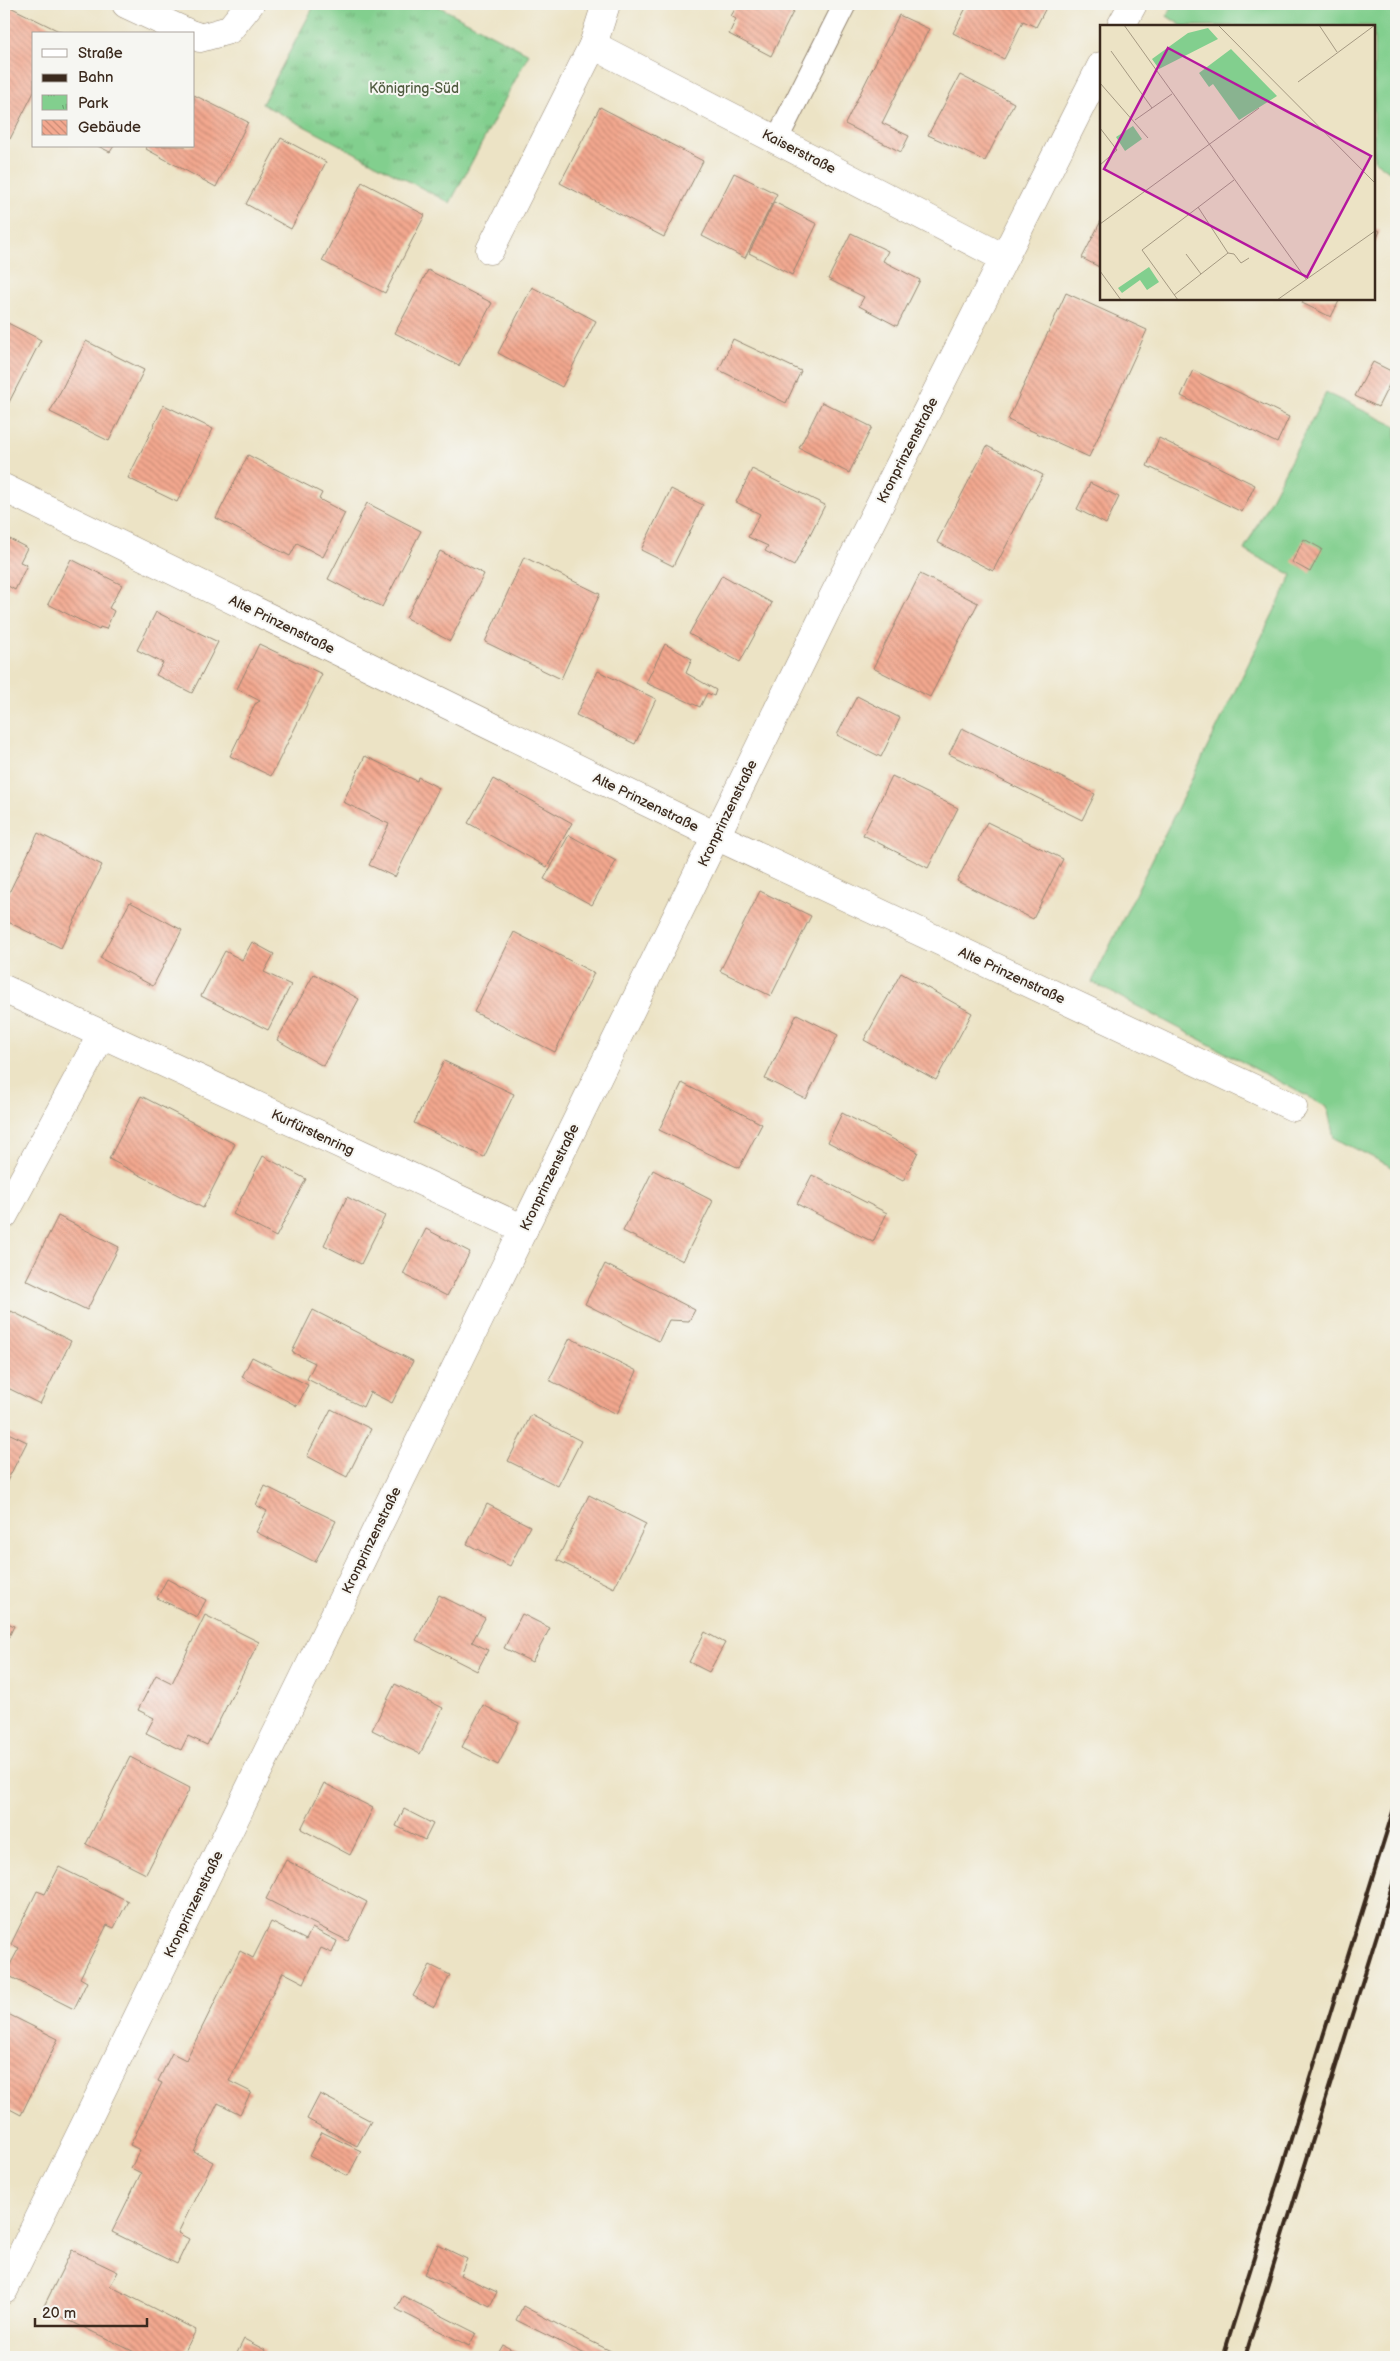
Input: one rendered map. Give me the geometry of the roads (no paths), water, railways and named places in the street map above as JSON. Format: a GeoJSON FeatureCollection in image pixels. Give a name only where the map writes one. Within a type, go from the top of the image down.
{"type":"FeatureCollection","features":[{"type":"Feature","properties":{"kind":"street"},"geometry":{"type":"LineString","coordinates":[[126,4],[186,32]]}},
{"type":"Feature","properties":{"kind":"street"},"geometry":{"type":"LineString","coordinates":[[195,36],[200,38],[230,30],[250,4]]}},
{"type":"Feature","properties":{"kind":"street"},"geometry":{"type":"LineString","coordinates":[[490,250],[593,45],[606,4]]}},
{"type":"Feature","properties":{"kind":"street"},"geometry":{"type":"LineString","coordinates":[[1122,25],[1133,4]]}},
{"type":"Feature","properties":{"kind":"street","name":"Kaiserstraße"},"geometry":{"type":"LineString","coordinates":[[593,45],[1004,258]]}},
{"type":"Feature","properties":{"kind":"street","name":"Kronprinzenstraße"},"geometry":{"type":"LineString","coordinates":[[4,2290],[716,836],[1100,68]]}},
{"type":"Feature","properties":{"kind":"street","name":"Alte Prinzenstraße"},"geometry":{"type":"LineString","coordinates":[[4,488],[716,836],[1293,1107]]}},
{"type":"Feature","properties":{"kind":"street","name":"Kurfürstenring"},"geometry":{"type":"LineString","coordinates":[[4,989],[524,1230]]}},
{"type":"Feature","properties":{"kind":"street"},"geometry":{"type":"LineString","coordinates":[[4,1215],[102,1034]]}},
{"type":"Feature","properties":{"kind":"lane"},"geometry":{"type":"LineString","coordinates":[[777,140],[844,4]]}},
{"type":"Feature","properties":{"kind":"railway"},"geometry":{"type":"LineString","coordinates":[[1223,2357],[1396,1802]]}},
{"type":"Feature","properties":{"kind":"railway"},"geometry":{"type":"LineString","coordinates":[[1245,2357],[1396,1874]]}},
{"type":"Feature","properties":{"kind":"park label","name":"Königring-Süd"},"geometry":{"type":"Point","coordinates":[414,88]}}]}
